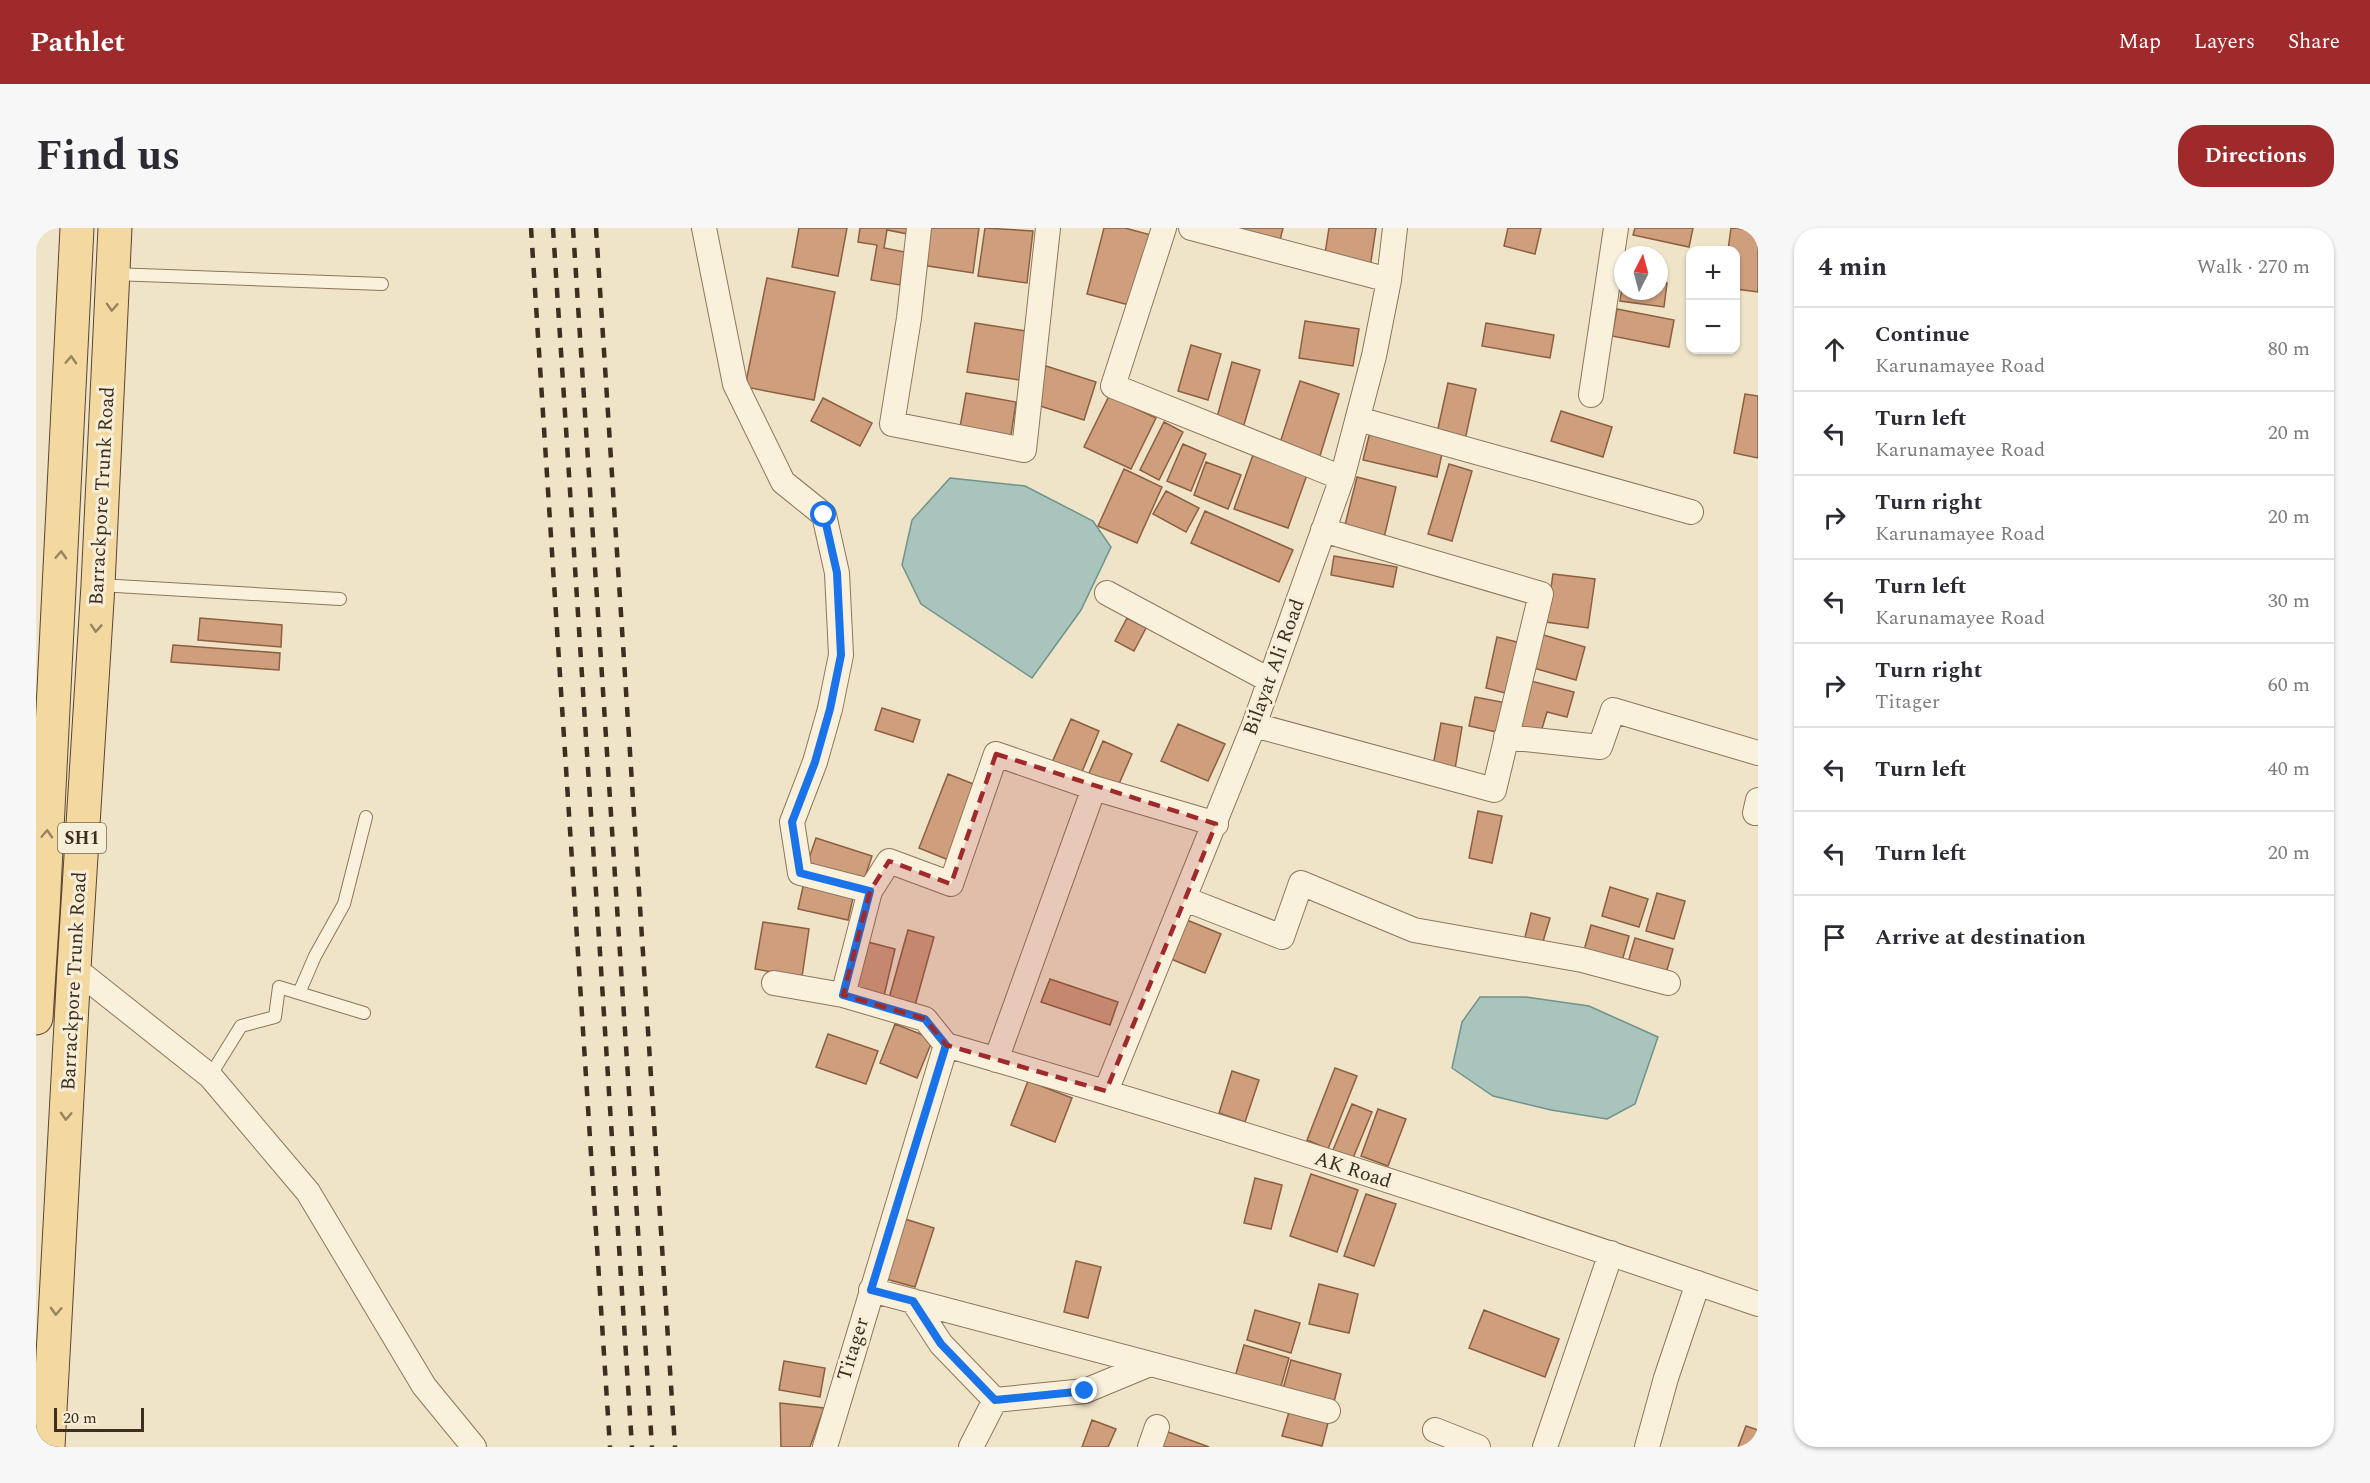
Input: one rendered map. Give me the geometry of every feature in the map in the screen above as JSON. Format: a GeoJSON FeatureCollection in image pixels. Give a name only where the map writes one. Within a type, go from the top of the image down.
{"type":"FeatureCollection","features":[{"type":"Feature","properties":{"kind":"main road","name":"Barrackpore Trunk Road"},"geometry":{"type":"LineString","coordinates":[[36,1018],[77,228]]}},
{"type":"Feature","properties":{"kind":"main road","name":"Barrackpore Trunk Road"},"geometry":{"type":"LineString","coordinates":[[48,1447],[74,968],[99,585],[115,228]]}},
{"type":"Feature","properties":{"kind":"street"},"geometry":{"type":"LineString","coordinates":[[704,228],[735,384],[783,482],[824,515],[837,573],[841,655],[815,762],[792,822],[800,873],[870,891]]}},
{"type":"Feature","properties":{"kind":"street"},"geometry":{"type":"LineString","coordinates":[[919,228],[909,318],[892,424],[1024,450],[1048,228]]}},
{"type":"Feature","properties":{"kind":"street"},"geometry":{"type":"LineString","coordinates":[[1164,228],[1113,386],[1341,478]]}},
{"type":"Feature","properties":{"kind":"street"},"geometry":{"type":"LineString","coordinates":[[1191,228],[1389,280]]}},
{"type":"Feature","properties":{"kind":"street","name":"Bilayat Ali Road"},"geometry":{"type":"LineString","coordinates":[[1106,1091],[1216,824],[1254,725],[1341,478],[1374,356],[1389,280],[1395,228]]}},
{"type":"Feature","properties":{"kind":"street"},"geometry":{"type":"LineString","coordinates":[[1591,395],[1616,228]]}},
{"type":"Feature","properties":{"kind":"street"},"geometry":{"type":"LineString","coordinates":[[1358,419],[1691,512]]}},
{"type":"Feature","properties":{"kind":"street"},"geometry":{"type":"LineString","coordinates":[[1254,725],[1494,790],[1541,594],[1323,530]]}},
{"type":"Feature","properties":{"kind":"street"},"geometry":{"type":"LineString","coordinates":[[1107,593],[1269,680]]}},
{"type":"Feature","properties":{"kind":"street"},"geometry":{"type":"LineString","coordinates":[[1506,737],[1600,747],[1613,710],[1758,753]]}},
{"type":"Feature","properties":{"kind":"street"},"geometry":{"type":"LineString","coordinates":[[843,995],[870,891],[889,861],[951,884],[996,754],[1094,788],[1216,824]]}},
{"type":"Feature","properties":{"kind":"street"},"geometry":{"type":"LineString","coordinates":[[996,1060],[1094,788]]}},
{"type":"Feature","properties":{"kind":"street"},"geometry":{"type":"LineString","coordinates":[[1185,899],[1282,937],[1301,883],[1414,930],[1582,960],[1668,983]]}},
{"type":"Feature","properties":{"kind":"street"},"geometry":{"type":"LineString","coordinates":[[74,968],[210,1077],[308,1192],[424,1386],[474,1447]]}},
{"type":"Feature","properties":{"kind":"street"},"geometry":{"type":"LineString","coordinates":[[774,983],[843,995],[925,1019],[946,1045]]}},
{"type":"Feature","properties":{"kind":"street","name":"AK Road"},"geometry":{"type":"LineString","coordinates":[[946,1045],[1106,1091],[1611,1252],[1758,1304]]}},
{"type":"Feature","properties":{"kind":"street","name":"Titager"},"geometry":{"type":"LineString","coordinates":[[825,1447],[946,1045]]}},
{"type":"Feature","properties":{"kind":"street"},"geometry":{"type":"LineString","coordinates":[[1545,1447],[1611,1252]]}},
{"type":"Feature","properties":{"kind":"street"},"geometry":{"type":"LineString","coordinates":[[1647,1447],[1666,1378],[1698,1283]]}},
{"type":"Feature","properties":{"kind":"street"},"geometry":{"type":"LineString","coordinates":[[871,1290],[1328,1411]]}},
{"type":"Feature","properties":{"kind":"street"},"geometry":{"type":"LineString","coordinates":[[913,1301],[941,1344],[995,1400]]}},
{"type":"Feature","properties":{"kind":"street"},"geometry":{"type":"LineString","coordinates":[[995,1400],[1085,1391],[1150,1364]]}},
{"type":"Feature","properties":{"kind":"street"},"geometry":{"type":"LineString","coordinates":[[971,1447],[995,1400]]}},
{"type":"Feature","properties":{"kind":"street"},"geometry":{"type":"LineString","coordinates":[[1435,1430],[1478,1447]]}},
{"type":"Feature","properties":{"kind":"lane"},"geometry":{"type":"LineString","coordinates":[[113,274],[382,284]]}},
{"type":"Feature","properties":{"kind":"lane"},"geometry":{"type":"LineString","coordinates":[[99,585],[340,598]]}},
{"type":"Feature","properties":{"kind":"lane"},"geometry":{"type":"LineString","coordinates":[[298,993],[315,956],[344,904],[366,817]]}},
{"type":"Feature","properties":{"kind":"lane"},"geometry":{"type":"LineString","coordinates":[[210,1077],[241,1026],[275,1017],[279,987],[364,1013]]}},
{"type":"Feature","properties":{"kind":"highlighted area"},"geometry":{"type":"Polygon","coordinates":[[[996,754],[1216,824],[1106,1091],[946,1045],[925,1019],[843,995],[870,891],[889,861],[951,884],[996,754]]]}},
{"type":"Feature","properties":{"kind":"water"},"geometry":{"type":"Polygon","coordinates":[[[950,478],[1025,486],[1093,521],[1111,547],[1081,610],[1032,678],[921,604],[902,565],[912,520],[950,478]]]}},
{"type":"Feature","properties":{"kind":"water"},"geometry":{"type":"Polygon","coordinates":[[[1480,997],[1526,997],[1589,1006],[1658,1037],[1635,1104],[1607,1119],[1551,1110],[1493,1096],[1452,1068],[1462,1022],[1480,997]]]}},
{"type":"Feature","properties":{"kind":"building"},"geometry":{"type":"Polygon","coordinates":[[[799,228],[847,228],[838,276],[792,267],[799,228]]]}},
{"type":"Feature","properties":{"kind":"building"},"geometry":{"type":"Polygon","coordinates":[[[860,228],[909,228],[908,234],[887,230],[884,248],[905,252],[900,285],[871,280],[877,245],[858,242],[860,228]]]}},
{"type":"Feature","properties":{"kind":"building"},"geometry":{"type":"Polygon","coordinates":[[[927,228],[979,228],[973,273],[922,265],[927,228]]]}},
{"type":"Feature","properties":{"kind":"building"},"geometry":{"type":"Polygon","coordinates":[[[985,228],[1033,231],[1027,283],[978,276],[985,228]]]}},
{"type":"Feature","properties":{"kind":"building"},"geometry":{"type":"Polygon","coordinates":[[[1104,228],[1125,228],[1151,235],[1133,306],[1087,294],[1104,228]]]}},
{"type":"Feature","properties":{"kind":"building"},"geometry":{"type":"Polygon","coordinates":[[[1239,228],[1283,228],[1279,244],[1237,234],[1239,228]]]}},
{"type":"Feature","properties":{"kind":"building"},"geometry":{"type":"Polygon","coordinates":[[[1329,228],[1376,228],[1370,268],[1324,260],[1329,228]]]}},
{"type":"Feature","properties":{"kind":"building"},"geometry":{"type":"Polygon","coordinates":[[[1508,228],[1541,228],[1535,254],[1504,246],[1508,228]]]}},
{"type":"Feature","properties":{"kind":"building"},"geometry":{"type":"Polygon","coordinates":[[[1635,228],[1693,228],[1689,246],[1633,235],[1635,228]]]}},
{"type":"Feature","properties":{"kind":"building"},"geometry":{"type":"Polygon","coordinates":[[[1731,228],[1758,230],[1758,292],[1740,290],[1740,246],[1729,246],[1731,228]]]}},
{"type":"Feature","properties":{"kind":"building"},"geometry":{"type":"Polygon","coordinates":[[[767,278],[835,292],[814,400],[745,387],[767,278]]]}},
{"type":"Feature","properties":{"kind":"building"},"geometry":{"type":"Polygon","coordinates":[[[1620,300],[1665,300],[1664,307],[1620,300]]]}},
{"type":"Feature","properties":{"kind":"building"},"geometry":{"type":"Polygon","coordinates":[[[1617,309],[1674,320],[1669,347],[1612,336],[1617,309]]]}},
{"type":"Feature","properties":{"kind":"building"},"geometry":{"type":"Polygon","coordinates":[[[1305,321],[1359,329],[1353,366],[1299,358],[1305,321]]]}},
{"type":"Feature","properties":{"kind":"building"},"geometry":{"type":"Polygon","coordinates":[[[975,323],[1026,331],[1019,380],[967,372],[975,323]]]}},
{"type":"Feature","properties":{"kind":"building"},"geometry":{"type":"Polygon","coordinates":[[[1486,323],[1554,335],[1550,358],[1482,346],[1486,323]]]}},
{"type":"Feature","properties":{"kind":"building"},"geometry":{"type":"Polygon","coordinates":[[[1191,345],[1221,354],[1208,400],[1178,391],[1191,345]]]}},
{"type":"Feature","properties":{"kind":"building"},"geometry":{"type":"Polygon","coordinates":[[[1232,362],[1260,370],[1243,428],[1216,421],[1232,362]]]}},
{"type":"Feature","properties":{"kind":"building"},"geometry":{"type":"Polygon","coordinates":[[[1046,366],[1096,382],[1084,420],[1034,404],[1046,366]]]}},
{"type":"Feature","properties":{"kind":"building"},"geometry":{"type":"Polygon","coordinates":[[[1300,381],[1339,394],[1319,459],[1279,446],[1300,381]]]}},
{"type":"Feature","properties":{"kind":"building"},"geometry":{"type":"Polygon","coordinates":[[[1448,383],[1476,389],[1465,440],[1437,433],[1448,383]]]}},
{"type":"Feature","properties":{"kind":"building"},"geometry":{"type":"Polygon","coordinates":[[[966,393],[1016,402],[1010,442],[959,433],[966,393]]]}},
{"type":"Feature","properties":{"kind":"building"},"geometry":{"type":"Polygon","coordinates":[[[1745,394],[1758,396],[1758,458],[1734,453],[1745,394]]]}},
{"type":"Feature","properties":{"kind":"building"},"geometry":{"type":"Polygon","coordinates":[[[1109,396],[1156,418],[1131,469],[1084,447],[1109,396]]]}},
{"type":"Feature","properties":{"kind":"building"},"geometry":{"type":"Polygon","coordinates":[[[823,398],[872,423],[860,446],[811,421],[823,398]]]}},
{"type":"Feature","properties":{"kind":"building"},"geometry":{"type":"Polygon","coordinates":[[[1561,411],[1612,427],[1603,457],[1551,441],[1561,411]]]}},
{"type":"Feature","properties":{"kind":"building"},"geometry":{"type":"Polygon","coordinates":[[[1164,422],[1183,432],[1159,480],[1140,470],[1164,422]]]}},
{"type":"Feature","properties":{"kind":"building"},"geometry":{"type":"Polygon","coordinates":[[[1371,428],[1444,444],[1437,477],[1363,460],[1371,428]]]}},
{"type":"Feature","properties":{"kind":"building"},"geometry":{"type":"Polygon","coordinates":[[[1183,444],[1206,454],[1191,491],[1167,481],[1183,444]]]}},
{"type":"Feature","properties":{"kind":"building"},"geometry":{"type":"Polygon","coordinates":[[[1254,452],[1308,472],[1288,528],[1234,509],[1254,452]]]}},
{"type":"Feature","properties":{"kind":"building"},"geometry":{"type":"Polygon","coordinates":[[[1206,462],[1241,475],[1228,509],[1194,495],[1206,462]]]}},
{"type":"Feature","properties":{"kind":"building"},"geometry":{"type":"Polygon","coordinates":[[[1449,464],[1472,471],[1452,541],[1428,534],[1449,464]]]}},
{"type":"Feature","properties":{"kind":"building"},"geometry":{"type":"Polygon","coordinates":[[[1124,469],[1162,487],[1137,543],[1098,526],[1124,469]]]}},
{"type":"Feature","properties":{"kind":"building"},"geometry":{"type":"Polygon","coordinates":[[[1357,477],[1396,487],[1383,542],[1343,533],[1357,477]]]}},
{"type":"Feature","properties":{"kind":"building"},"geometry":{"type":"Polygon","coordinates":[[[1166,491],[1199,508],[1186,532],[1153,514],[1166,491]]]}},
{"type":"Feature","properties":{"kind":"building"},"geometry":{"type":"Polygon","coordinates":[[[1205,511],[1293,550],[1279,582],[1191,543],[1205,511]]]}},
{"type":"Feature","properties":{"kind":"building"},"geometry":{"type":"Polygon","coordinates":[[[1334,556],[1397,567],[1393,587],[1331,575],[1334,556]]]}},
{"type":"Feature","properties":{"kind":"building"},"geometry":{"type":"Polygon","coordinates":[[[1553,574],[1595,579],[1588,628],[1546,622],[1553,574]]]}},
{"type":"Feature","properties":{"kind":"building"},"geometry":{"type":"Polygon","coordinates":[[[200,618],[282,625],[281,647],[198,640],[200,618]]]}},
{"type":"Feature","properties":{"kind":"building"},"geometry":{"type":"Polygon","coordinates":[[[1127,618],[1146,628],[1134,651],[1115,641],[1127,618]]]}},
{"type":"Feature","properties":{"kind":"building"},"geometry":{"type":"Polygon","coordinates":[[[1540,634],[1585,647],[1576,680],[1530,667],[1540,634]]]}},
{"type":"Feature","properties":{"kind":"building"},"geometry":{"type":"Polygon","coordinates":[[[1497,637],[1525,644],[1513,695],[1486,688],[1497,637]]]}},
{"type":"Feature","properties":{"kind":"building"},"geometry":{"type":"Polygon","coordinates":[[[173,645],[280,653],[279,670],[171,662],[173,645]]]}},
{"type":"Feature","properties":{"kind":"building"},"geometry":{"type":"Polygon","coordinates":[[[1523,679],[1574,692],[1567,717],[1547,712],[1541,732],[1510,724],[1523,679]]]}},
{"type":"Feature","properties":{"kind":"building"},"geometry":{"type":"Polygon","coordinates":[[[1475,697],[1512,704],[1506,734],[1469,726],[1475,697]]]}},
{"type":"Feature","properties":{"kind":"building"},"geometry":{"type":"Polygon","coordinates":[[[882,708],[920,720],[913,742],[875,730],[882,708]]]}},
{"type":"Feature","properties":{"kind":"building"},"geometry":{"type":"Polygon","coordinates":[[[1071,719],[1099,731],[1079,779],[1050,767],[1071,719]]]}},
{"type":"Feature","properties":{"kind":"building"},"geometry":{"type":"Polygon","coordinates":[[[1441,723],[1462,727],[1454,775],[1432,771],[1441,723]]]}},
{"type":"Feature","properties":{"kind":"building"},"geometry":{"type":"Polygon","coordinates":[[[1178,724],[1225,744],[1208,781],[1161,761],[1178,724]]]}},
{"type":"Feature","properties":{"kind":"building"},"geometry":{"type":"Polygon","coordinates":[[[1103,741],[1132,754],[1115,793],[1086,780],[1103,741]]]}},
{"type":"Feature","properties":{"kind":"building"},"geometry":{"type":"Polygon","coordinates":[[[948,774],[981,787],[951,861],[919,848],[948,774]]]}},
{"type":"Feature","properties":{"kind":"building"},"geometry":{"type":"Polygon","coordinates":[[[1478,811],[1502,816],[1492,863],[1469,858],[1478,811]]]}},
{"type":"Feature","properties":{"kind":"building"},"geometry":{"type":"Polygon","coordinates":[[[816,838],[872,856],[862,886],[806,867],[816,838]]]}},
{"type":"Feature","properties":{"kind":"building"},"geometry":{"type":"Polygon","coordinates":[[[805,878],[855,889],[848,920],[798,909],[805,878]]]}},
{"type":"Feature","properties":{"kind":"building"},"geometry":{"type":"Polygon","coordinates":[[[1610,887],[1648,899],[1639,927],[1602,916],[1610,887]]]}},
{"type":"Feature","properties":{"kind":"building"},"geometry":{"type":"Polygon","coordinates":[[[1657,893],[1685,901],[1674,939],[1646,931],[1657,893]]]}},
{"type":"Feature","properties":{"kind":"building"},"geometry":{"type":"Polygon","coordinates":[[[1531,913],[1550,918],[1542,945],[1524,941],[1531,913]]]}},
{"type":"Feature","properties":{"kind":"building"},"geometry":{"type":"Polygon","coordinates":[[[1187,920],[1221,934],[1205,973],[1171,959],[1187,920]]]}},
{"type":"Feature","properties":{"kind":"building"},"geometry":{"type":"Polygon","coordinates":[[[763,922],[809,929],[802,977],[755,969],[763,922]]]}},
{"type":"Feature","properties":{"kind":"building"},"geometry":{"type":"Polygon","coordinates":[[[1591,925],[1629,936],[1621,965],[1583,954],[1591,925]]]}},
{"type":"Feature","properties":{"kind":"building"},"geometry":{"type":"Polygon","coordinates":[[[908,930],[934,937],[914,1009],[888,1002],[908,930]]]}},
{"type":"Feature","properties":{"kind":"building"},"geometry":{"type":"Polygon","coordinates":[[[1635,938],[1673,949],[1665,977],[1627,966],[1635,938]]]}},
{"type":"Feature","properties":{"kind":"building"},"geometry":{"type":"Polygon","coordinates":[[[868,942],[895,949],[883,1000],[855,993],[868,942]]]}},
{"type":"Feature","properties":{"kind":"building"},"geometry":{"type":"Polygon","coordinates":[[[1050,979],[1118,1002],[1110,1025],[1041,1002],[1050,979]]]}},
{"type":"Feature","properties":{"kind":"building"},"geometry":{"type":"Polygon","coordinates":[[[895,1024],[933,1039],[917,1078],[880,1063],[895,1024]]]}},
{"type":"Feature","properties":{"kind":"building"},"geometry":{"type":"Polygon","coordinates":[[[828,1034],[878,1051],[866,1084],[816,1067],[828,1034]]]}},
{"type":"Feature","properties":{"kind":"building"},"geometry":{"type":"Polygon","coordinates":[[[1335,1068],[1357,1076],[1328,1149],[1307,1140],[1335,1068]]]}},
{"type":"Feature","properties":{"kind":"building"},"geometry":{"type":"Polygon","coordinates":[[[1232,1071],[1259,1080],[1245,1122],[1219,1113],[1232,1071]]]}},
{"type":"Feature","properties":{"kind":"building"},"geometry":{"type":"Polygon","coordinates":[[[1028,1081],[1072,1098],[1055,1142],[1011,1125],[1028,1081]]]}},
{"type":"Feature","properties":{"kind":"building"},"geometry":{"type":"Polygon","coordinates":[[[1352,1104],[1372,1112],[1353,1158],[1333,1150],[1352,1104]]]}},
{"type":"Feature","properties":{"kind":"building"},"geometry":{"type":"Polygon","coordinates":[[[1378,1109],[1406,1119],[1388,1166],[1361,1156],[1378,1109]]]}},
{"type":"Feature","properties":{"kind":"building"},"geometry":{"type":"Polygon","coordinates":[[[1311,1174],[1358,1190],[1337,1252],[1290,1236],[1311,1174]]]}},
{"type":"Feature","properties":{"kind":"building"},"geometry":{"type":"Polygon","coordinates":[[[1255,1178],[1282,1185],[1271,1229],[1244,1223],[1255,1178]]]}},
{"type":"Feature","properties":{"kind":"building"},"geometry":{"type":"Polygon","coordinates":[[[1366,1194],[1396,1204],[1374,1266],[1344,1256],[1366,1194]]]}},
{"type":"Feature","properties":{"kind":"building"},"geometry":{"type":"Polygon","coordinates":[[[905,1219],[934,1228],[915,1287],[886,1279],[905,1219]]]}},
{"type":"Feature","properties":{"kind":"building"},"geometry":{"type":"Polygon","coordinates":[[[1076,1261],[1101,1267],[1088,1318],[1064,1312],[1076,1261]]]}},
{"type":"Feature","properties":{"kind":"building"},"geometry":{"type":"Polygon","coordinates":[[[1319,1284],[1358,1294],[1349,1333],[1309,1324],[1319,1284]]]}},
{"type":"Feature","properties":{"kind":"building"},"geometry":{"type":"Polygon","coordinates":[[[1255,1310],[1300,1323],[1291,1353],[1247,1340],[1255,1310]]]}},
{"type":"Feature","properties":{"kind":"building"},"geometry":{"type":"Polygon","coordinates":[[[1484,1310],[1559,1339],[1545,1377],[1469,1348],[1484,1310]]]}},
{"type":"Feature","properties":{"kind":"building"},"geometry":{"type":"Polygon","coordinates":[[[1244,1345],[1289,1358],[1280,1390],[1235,1377],[1244,1345]]]}},
{"type":"Feature","properties":{"kind":"building"},"geometry":{"type":"Polygon","coordinates":[[[1291,1360],[1341,1374],[1334,1402],[1283,1389],[1291,1360]]]}},
{"type":"Feature","properties":{"kind":"building"},"geometry":{"type":"Polygon","coordinates":[[[784,1361],[825,1368],[820,1397],[779,1390],[784,1361]]]}},
{"type":"Feature","properties":{"kind":"building"},"geometry":{"type":"Polygon","coordinates":[[[780,1403],[824,1408],[810,1447],[781,1447],[780,1403]]]}},
{"type":"Feature","properties":{"kind":"building"},"geometry":{"type":"Polygon","coordinates":[[[1291,1405],[1330,1415],[1322,1446],[1282,1436],[1291,1405]]]}},
{"type":"Feature","properties":{"kind":"building"},"geometry":{"type":"Polygon","coordinates":[[[1092,1420],[1116,1429],[1108,1447],[1082,1447],[1092,1420]]]}},
{"type":"Feature","properties":{"kind":"building"},"geometry":{"type":"Polygon","coordinates":[[[1746,1426],[1758,1430],[1758,1447],[1738,1447],[1746,1426]]]}},
{"type":"Feature","properties":{"kind":"building"},"geometry":{"type":"Polygon","coordinates":[[[1160,1429],[1209,1447],[1154,1447],[1160,1429]]]}},
{"type":"Feature","properties":{"kind":"railway"},"geometry":{"type":"LineString","coordinates":[[531,228],[610,1447]]}},
{"type":"Feature","properties":{"kind":"railway"},"geometry":{"type":"LineString","coordinates":[[553,228],[632,1447]]}},
{"type":"Feature","properties":{"kind":"railway"},"geometry":{"type":"LineString","coordinates":[[573,228],[652,1447]]}},
{"type":"Feature","properties":{"kind":"railway"},"geometry":{"type":"LineString","coordinates":[[596,228],[675,1447]]}},
{"type":"Feature","properties":{"kind":"route"},"geometry":{"type":"LineString","coordinates":[[824,515],[837,573],[841,655],[830,709],[815,762],[792,822],[800,873],[870,891],[843,995],[925,1019],[946,1045],[871,1290],[913,1301],[941,1344],[995,1400],[1085,1391]]}}]}
